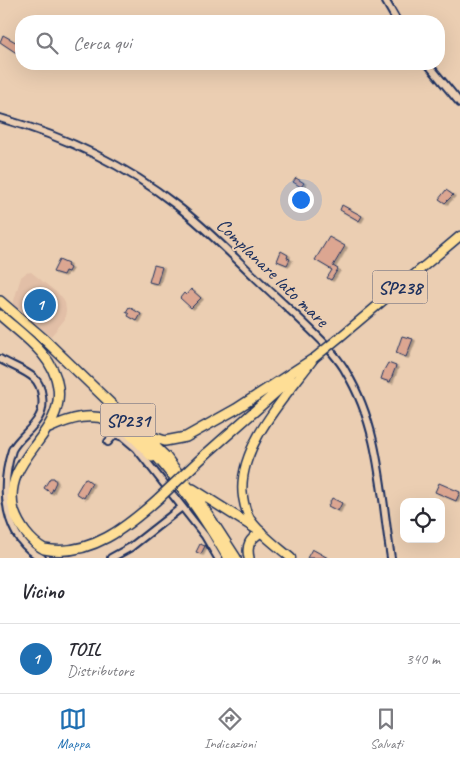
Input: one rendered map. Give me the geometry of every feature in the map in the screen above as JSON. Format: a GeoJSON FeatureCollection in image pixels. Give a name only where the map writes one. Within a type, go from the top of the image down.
{"type":"FeatureCollection","features":[{"type":"Feature","properties":{"kind":"highway","name":"SP231"},"geometry":{"type":"LineString","coordinates":[[0,301],[45,340],[166,457],[204,507],[236,558]]}},
{"type":"Feature","properties":{"kind":"highway","name":"SP231"},"geometry":{"type":"LineString","coordinates":[[0,308],[128,425],[166,467],[207,523],[228,558]]}},
{"type":"Feature","properties":{"kind":"highway"},"geometry":{"type":"LineString","coordinates":[[0,315],[40,350],[55,374],[59,396],[56,412],[48,428]]}},
{"type":"Feature","properties":{"kind":"highway"},"geometry":{"type":"LineString","coordinates":[[122,414],[146,435],[156,439],[165,440],[186,437],[236,409],[313,359]]}},
{"type":"Feature","properties":{"kind":"highway","name":"SP238"},"geometry":{"type":"LineString","coordinates":[[48,428],[23,460],[16,476],[13,486],[14,509],[17,520],[23,530],[47,551],[70,557],[88,554],[103,546],[123,530],[313,359]]}},
{"type":"Feature","properties":{"kind":"highway"},"geometry":{"type":"LineString","coordinates":[[48,428],[74,418],[107,419],[126,429],[158,464],[166,467]]}},
{"type":"Feature","properties":{"kind":"highway"},"geometry":{"type":"LineString","coordinates":[[188,486],[261,532],[249,542],[247,548],[249,558]]}},
{"type":"Feature","properties":{"kind":"main road","name":"SP238"},"geometry":{"type":"LineString","coordinates":[[313,359],[460,236]]}},
{"type":"Feature","properties":{"kind":"main road"},"geometry":{"type":"LineString","coordinates":[[291,558],[261,532],[249,518],[242,490],[247,458],[258,434],[313,359]]}},
{"type":"Feature","properties":{"kind":"street"},"geometry":{"type":"LineString","coordinates":[[385,0],[394,15]]}},
{"type":"Feature","properties":{"kind":"street"},"geometry":{"type":"LineString","coordinates":[[433,70],[460,103]]}},
{"type":"Feature","properties":{"kind":"street","name":"Complanare lato mare"},"geometry":{"type":"LineString","coordinates":[[0,118],[30,126],[68,141],[124,170],[150,187],[200,225],[326,345],[352,381],[369,424],[374,446],[390,558]]}},
{"type":"Feature","properties":{"kind":"street"},"geometry":{"type":"LineString","coordinates":[[0,360],[34,378],[40,389],[43,404],[40,416],[13,449],[5,465],[1,484],[2,506],[7,523],[21,543],[42,558]]}},
{"type":"Feature","properties":{"kind":"street"},"geometry":{"type":"LineString","coordinates":[[108,442],[115,434],[123,437],[136,448],[205,536],[218,558]]}},
{"type":"Feature","properties":{"kind":"street"},"geometry":{"type":"LineString","coordinates":[[111,558],[131,547],[182,507]]}},
{"type":"Feature","properties":{"kind":"shaded area"},"geometry":{"type":"Polygon","coordinates":[[[31,272],[62,297],[65,303],[65,319],[51,336],[13,304],[21,277],[31,272]]]}},
{"type":"Feature","properties":{"kind":"building"},"geometry":{"type":"Polygon","coordinates":[[[3,35],[15,42],[15,52],[0,42],[3,35]]]}},
{"type":"Feature","properties":{"kind":"building"},"geometry":{"type":"Polygon","coordinates":[[[296,178],[304,183],[301,187],[293,182],[296,178]]]}},
{"type":"Feature","properties":{"kind":"building"},"geometry":{"type":"Polygon","coordinates":[[[446,190],[453,195],[445,203],[439,199],[446,190]]]}},
{"type":"Feature","properties":{"kind":"building"},"geometry":{"type":"Polygon","coordinates":[[[342,205],[362,216],[359,221],[340,210],[342,205]]]}},
{"type":"Feature","properties":{"kind":"building"},"geometry":{"type":"Polygon","coordinates":[[[329,237],[345,246],[333,266],[338,269],[331,280],[327,278],[332,270],[315,260],[329,237]]]}},
{"type":"Feature","properties":{"kind":"building"},"geometry":{"type":"Polygon","coordinates":[[[281,251],[288,255],[287,258],[290,259],[287,265],[277,261],[281,251]]]}},
{"type":"Feature","properties":{"kind":"building"},"geometry":{"type":"Polygon","coordinates":[[[59,260],[68,264],[67,266],[70,268],[63,275],[53,272],[59,260]]]}},
{"type":"Feature","properties":{"kind":"building"},"geometry":{"type":"Polygon","coordinates":[[[154,265],[162,267],[157,284],[149,282],[154,265]]]}},
{"type":"Feature","properties":{"kind":"building"},"geometry":{"type":"Polygon","coordinates":[[[191,289],[201,298],[191,308],[180,298],[191,289]]]}},
{"type":"Feature","properties":{"kind":"building"},"geometry":{"type":"Polygon","coordinates":[[[44,290],[48,294],[44,299],[52,306],[49,309],[43,304],[36,312],[31,307],[44,290]]]}},
{"type":"Feature","properties":{"kind":"building"},"geometry":{"type":"Polygon","coordinates":[[[129,307],[141,314],[137,321],[128,316],[129,314],[126,312],[129,307]]]}},
{"type":"Feature","properties":{"kind":"building"},"geometry":{"type":"Polygon","coordinates":[[[402,336],[413,339],[406,357],[396,353],[402,336]]]}},
{"type":"Feature","properties":{"kind":"building"},"geometry":{"type":"Polygon","coordinates":[[[388,363],[396,366],[390,382],[381,379],[388,363]]]}},
{"type":"Feature","properties":{"kind":"building"},"geometry":{"type":"Polygon","coordinates":[[[50,478],[54,478],[56,482],[51,493],[44,488],[50,478]]]}},
{"type":"Feature","properties":{"kind":"building"},"geometry":{"type":"Polygon","coordinates":[[[85,478],[92,483],[84,498],[76,493],[85,478]]]}},
{"type":"Feature","properties":{"kind":"building"},"geometry":{"type":"Polygon","coordinates":[[[439,483],[460,492],[456,501],[435,492],[439,483]]]}},
{"type":"Feature","properties":{"kind":"building"},"geometry":{"type":"Polygon","coordinates":[[[332,498],[342,503],[338,511],[328,506],[332,498]]]}},
{"type":"Feature","properties":{"kind":"building"},"geometry":{"type":"Polygon","coordinates":[[[200,544],[205,546],[201,554],[196,552],[200,544]]]}},
{"type":"Feature","properties":{"kind":"building"},"geometry":{"type":"Polygon","coordinates":[[[312,549],[328,558],[307,558],[312,549]]]}},
{"type":"Feature","properties":{"kind":"place","name":"TOIL"},"geometry":{"type":"Point","coordinates":[40,305]}}]}
